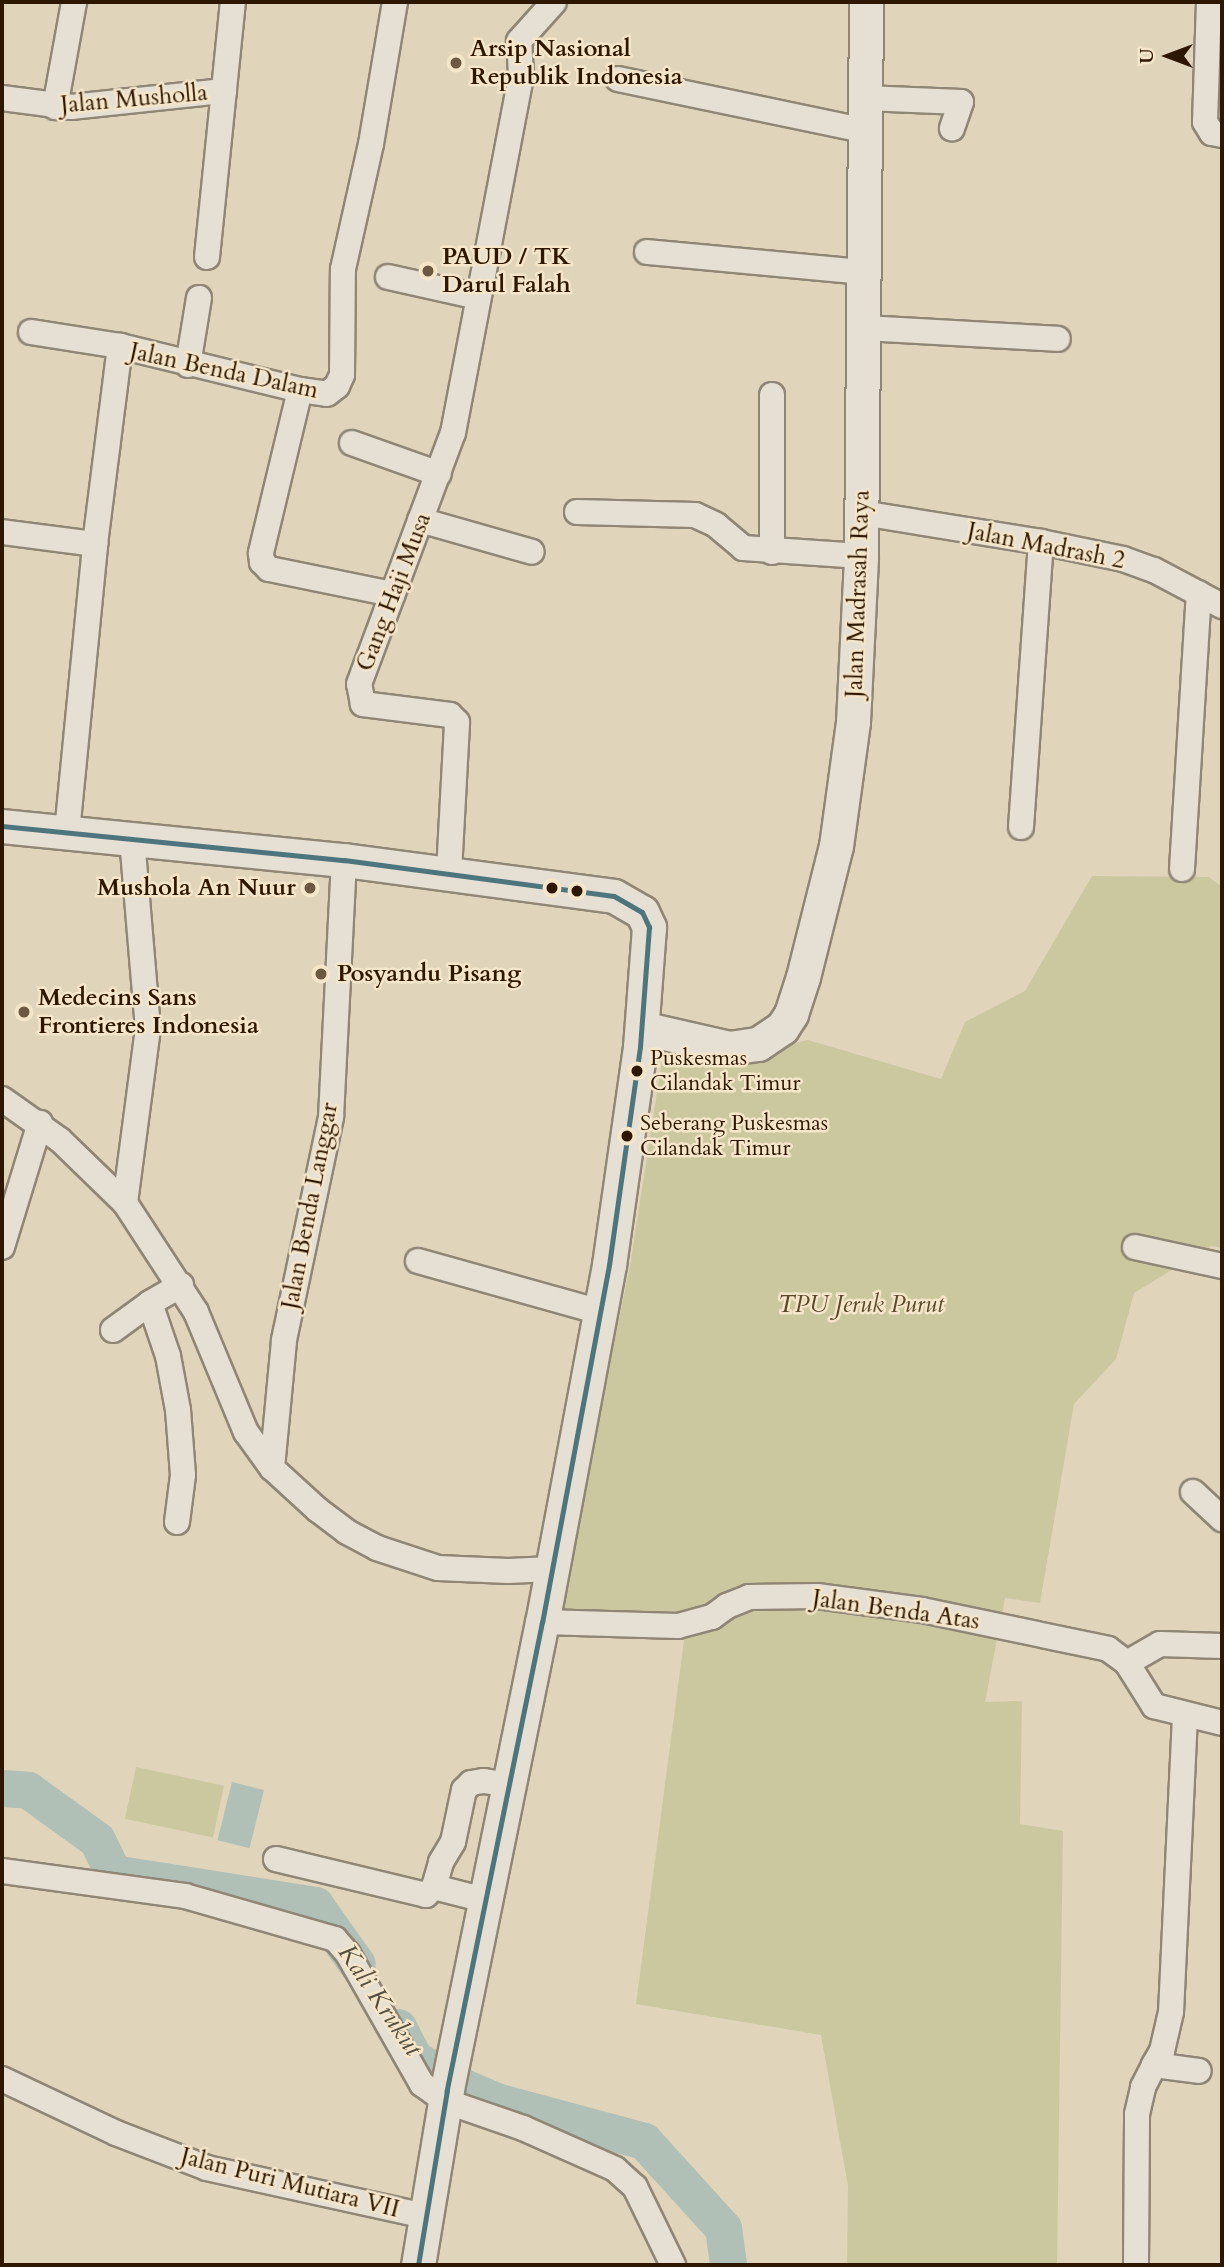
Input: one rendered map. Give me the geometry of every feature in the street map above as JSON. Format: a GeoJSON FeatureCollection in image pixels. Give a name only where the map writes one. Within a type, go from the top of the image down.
{"type":"FeatureCollection","features":[{"type":"Feature","properties":{"kind":"street"},"geometry":{"type":"LineString","coordinates":[[55,107],[74,2]]}},
{"type":"Feature","properties":{"kind":"street"},"geometry":{"type":"LineString","coordinates":[[207,257],[233,2]]}},
{"type":"Feature","properties":{"kind":"street","name":"Jalan Benda Dalam"},"geometry":{"type":"LineString","coordinates":[[67,831],[95,544],[120,346],[188,365],[300,390],[327,394],[337,386],[342,375],[343,269],[371,144],[395,2]]}},
{"type":"Feature","properties":{"kind":"street","name":"Gang Haji Musa"},"geometry":{"type":"LineString","coordinates":[[449,872],[457,722],[450,715],[367,706],[359,699],[359,684],[437,478],[457,414],[521,76],[519,41],[554,2]]}},
{"type":"Feature","properties":{"kind":"street","name":"Jalan Madrasah Raya"},"geometry":{"type":"LineString","coordinates":[[642,1028],[729,1048],[745,1047],[773,1037],[791,1014],[836,846],[853,722],[862,513],[866,2]]}},
{"type":"Feature","properties":{"kind":"street"},"geometry":{"type":"LineString","coordinates":[[1209,2],[1205,122],[1212,133],[1222,135]]}},
{"type":"Feature","properties":{"kind":"street"},"geometry":{"type":"LineString","coordinates":[[618,79],[864,114],[966,97],[952,128]]}},
{"type":"Feature","properties":{"kind":"street","name":"Jalan Musholla"},"geometry":{"type":"LineString","coordinates":[[2,98],[55,107],[225,91]]}},
{"type":"Feature","properties":{"kind":"street"},"geometry":{"type":"LineString","coordinates":[[647,253],[863,272]]}},
{"type":"Feature","properties":{"kind":"street"},"geometry":{"type":"LineString","coordinates":[[388,277],[478,297]]}},
{"type":"Feature","properties":{"kind":"street"},"geometry":{"type":"LineString","coordinates":[[188,365],[199,298]]}},
{"type":"Feature","properties":{"kind":"street"},"geometry":{"type":"LineString","coordinates":[[863,328],[1058,339]]}},
{"type":"Feature","properties":{"kind":"street"},"geometry":{"type":"LineString","coordinates":[[31,332],[120,346]]}},
{"type":"Feature","properties":{"kind":"street"},"geometry":{"type":"LineString","coordinates":[[300,390],[261,553],[262,562],[269,569],[392,594]]}},
{"type":"Feature","properties":{"kind":"street"},"geometry":{"type":"LineString","coordinates":[[772,395],[772,552]]}},
{"type":"Feature","properties":{"kind":"street"},"geometry":{"type":"LineString","coordinates":[[352,443],[437,478]]}},
{"type":"Feature","properties":{"kind":"street"},"geometry":{"type":"LineString","coordinates":[[577,512],[695,515],[711,522],[743,548],[860,556]]}},
{"type":"Feature","properties":{"kind":"street","name":"Jalan Madrash 2"},"geometry":{"type":"LineString","coordinates":[[862,513],[1041,542],[1123,559],[1154,570],[1222,606]]}},
{"type":"Feature","properties":{"kind":"street"},"geometry":{"type":"LineString","coordinates":[[420,520],[532,552]]}},
{"type":"Feature","properties":{"kind":"street"},"geometry":{"type":"LineString","coordinates":[[2,532],[95,544]]}},
{"type":"Feature","properties":{"kind":"street"},"geometry":{"type":"LineString","coordinates":[[1021,827],[1041,542]]}},
{"type":"Feature","properties":{"kind":"street"},"geometry":{"type":"LineString","coordinates":[[1182,869],[1199,594]]}},
{"type":"Feature","properties":{"kind":"street"},"geometry":{"type":"LineString","coordinates":[[2,826],[449,872],[614,896],[635,906],[646,918],[650,935],[642,1028],[601,1312],[542,1622],[448,2085],[418,2265]]}},
{"type":"Feature","properties":{"kind":"street"},"geometry":{"type":"LineString","coordinates":[[125,1203],[148,1030],[132,838]]}},
{"type":"Feature","properties":{"kind":"street","name":"Jalan Benda Langgar"},"geometry":{"type":"LineString","coordinates":[[272,1468],[284,1340],[331,1117],[344,860]]}},
{"type":"Feature","properties":{"kind":"street"},"geometry":{"type":"LineString","coordinates":[[2,1099],[40,1123],[125,1203],[181,1285],[196,1312],[246,1432],[272,1468],[318,1510],[347,1532],[389,1553],[438,1568],[508,1571],[552,1569]]}},
{"type":"Feature","properties":{"kind":"street"},"geometry":{"type":"LineString","coordinates":[[2,1248],[40,1123]]}},
{"type":"Feature","properties":{"kind":"street"},"geometry":{"type":"LineString","coordinates":[[1135,1247],[1222,1266]]}},
{"type":"Feature","properties":{"kind":"street"},"geometry":{"type":"LineString","coordinates":[[418,1261],[601,1312]]}},
{"type":"Feature","properties":{"kind":"street"},"geometry":{"type":"LineString","coordinates":[[113,1330],[181,1285]]}},
{"type":"Feature","properties":{"kind":"street"},"geometry":{"type":"LineString","coordinates":[[150,1303],[169,1356],[178,1409],[183,1475],[177,1522]]}},
{"type":"Feature","properties":{"kind":"street"},"geometry":{"type":"LineString","coordinates":[[1194,1492],[1222,1519]]}},
{"type":"Feature","properties":{"kind":"street","name":"Jalan Benda Atas"},"geometry":{"type":"LineString","coordinates":[[542,1622],[678,1626],[712,1617],[727,1606],[749,1597],[817,1596],[922,1610],[1084,1643],[1115,1652],[1127,1663],[1154,1706],[1185,1716],[1222,1723]]}},
{"type":"Feature","properties":{"kind":"street"},"geometry":{"type":"LineString","coordinates":[[1127,1663],[1160,1644],[1222,1646]]}},
{"type":"Feature","properties":{"kind":"street"},"geometry":{"type":"LineString","coordinates":[[1136,2265],[1137,2114],[1143,2087],[1162,2051],[1171,2012],[1185,1716]]}},
{"type":"Feature","properties":{"kind":"street"},"geometry":{"type":"LineString","coordinates":[[276,1860],[426,1895],[435,1887],[441,1862],[459,1826],[464,1790],[471,1783],[484,1781],[509,1785]]}},
{"type":"Feature","properties":{"kind":"street"},"geometry":{"type":"LineString","coordinates":[[2,1871],[185,1896],[335,1939],[348,1954],[422,2084],[448,2085],[523,2128],[625,2176],[635,2187],[673,2265]]}},
{"type":"Feature","properties":{"kind":"street"},"geometry":{"type":"LineString","coordinates":[[435,1887],[485,1900]]}},
{"type":"Feature","properties":{"kind":"street"},"geometry":{"type":"LineString","coordinates":[[1154,2065],[1199,2071]]}},
{"type":"Feature","properties":{"kind":"street","name":"Jalan Puri Mutiara VII"},"geometry":{"type":"LineString","coordinates":[[2,2079],[116,2133],[207,2168],[425,2216]]}},
{"type":"Feature","properties":{"kind":"green space","name":"TPU Jeruk Purut"},"geometry":{"type":"Polygon","coordinates":[[[1092,876],[1209,877],[1222,887],[1222,1248],[1211,1246],[1134,1293],[1116,1359],[1074,1404],[1040,1603],[1005,1598],[985,1702],[1022,1701],[1020,1824],[1063,1831],[1057,2265],[847,2265],[848,2186],[821,2035],[636,2004],[686,1625],[555,1629],[630,1266],[663,1054],[723,1061],[808,1040],[941,1079],[965,1022],[1025,991],[1092,876]]]}},
{"type":"Feature","properties":{"kind":"green space"},"geometry":{"type":"Polygon","coordinates":[[[136,1767],[224,1786],[213,1838],[125,1819],[136,1767]]]}},
{"type":"Feature","properties":{"kind":"shaded area"},"geometry":{"type":"Polygon","coordinates":[[[232,1782],[264,1790],[250,1848],[217,1840],[232,1782]]]}},
{"type":"Feature","properties":{"kind":"waterway","name":"Kali Krukut"},"geometry":{"type":"LineString","coordinates":[[2,1788],[28,1790],[97,1840],[113,1873],[315,1905],[357,1964]]}},
{"type":"Feature","properties":{"kind":"waterway","name":"Kali Krukut"},"geometry":{"type":"LineString","coordinates":[[398,2027],[414,2058],[454,2083],[496,2101],[644,2141],[723,2228],[728,2265]]}},
{"type":"Feature","properties":{"kind":"transit line"},"geometry":{"type":"LineString","coordinates":[[2,826],[344,860],[614,896],[642,912],[649,927],[640,1047],[609,1265],[542,1622],[447,2090],[418,2265]]}},
{"type":"Feature","properties":{"kind":"place","name":"Arsip Nasional Republik Indonesia"},"geometry":{"type":"Point","coordinates":[456,63]}},
{"type":"Feature","properties":{"kind":"place","name":"PAUD / TK Darul Falah"},"geometry":{"type":"Point","coordinates":[428,271]}},
{"type":"Feature","properties":{"kind":"place","name":"Mushola An Nuur"},"geometry":{"type":"Point","coordinates":[310,888]}},
{"type":"Feature","properties":{"kind":"place","name":"Posyandu Pisang"},"geometry":{"type":"Point","coordinates":[321,974]}},
{"type":"Feature","properties":{"kind":"place","name":"Medecins Sans Frontieres Indonesia"},"geometry":{"type":"Point","coordinates":[24,1012]}},
{"type":"Feature","properties":{"kind":"place","name":"Puskesmas Cilandak Timur"},"geometry":{"type":"Point","coordinates":[637,1071]}},
{"type":"Feature","properties":{"kind":"place","name":"Seberang Puskesmas Cilandak Timur"},"geometry":{"type":"Point","coordinates":[627,1136]}}]}
